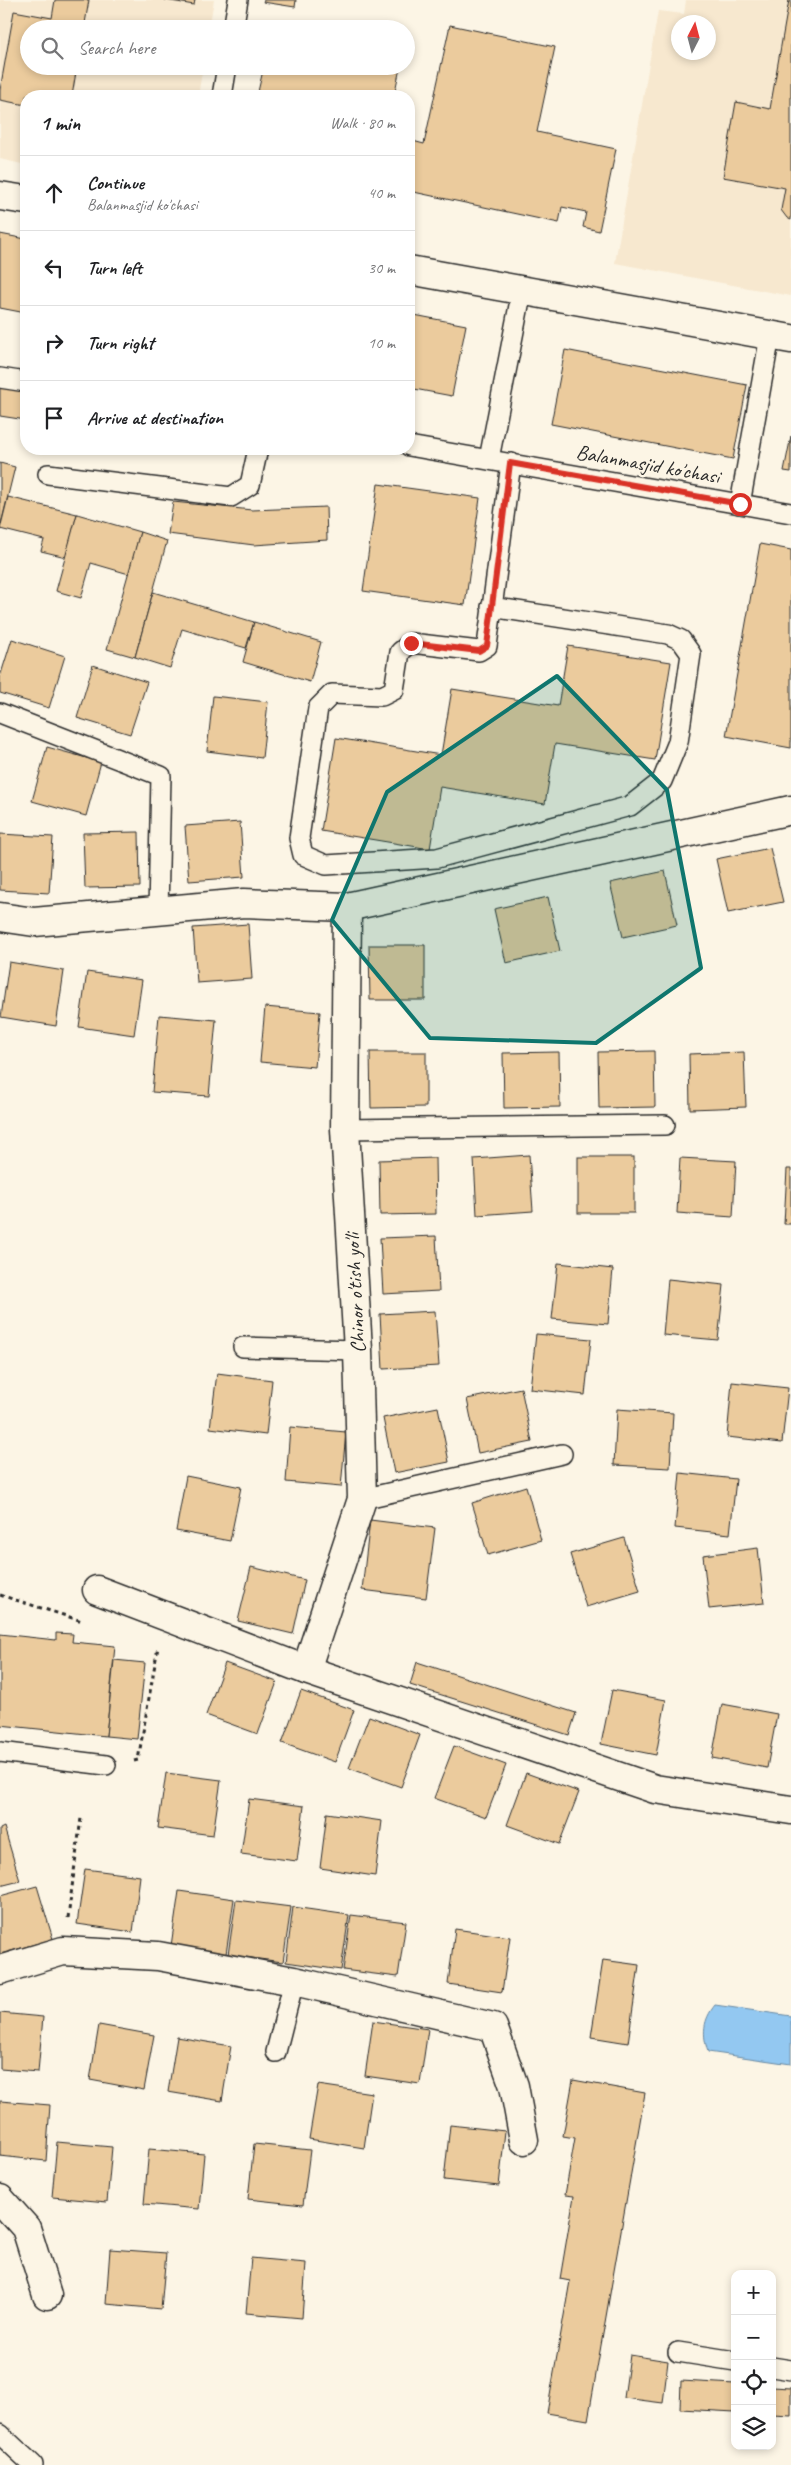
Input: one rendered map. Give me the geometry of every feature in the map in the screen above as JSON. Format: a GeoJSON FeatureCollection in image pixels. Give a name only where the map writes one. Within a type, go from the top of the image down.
{"type":"FeatureCollection","features":[{"type":"Feature","properties":{"kind":"street"},"geometry":{"type":"LineString","coordinates":[[0,196],[20,199]]}},
{"type":"Feature","properties":{"kind":"street"},"geometry":{"type":"LineString","coordinates":[[415,271],[781,338]]}},
{"type":"Feature","properties":{"kind":"street"},"geometry":{"type":"LineString","coordinates":[[0,917],[34,922],[244,903],[347,907],[791,810]]}},
{"type":"Feature","properties":{"kind":"street","name":"Chinor o'tish yo'li"},"geometry":{"type":"LineString","coordinates":[[306,1670],[362,1499],[358,1350],[345,1129],[347,907]]}},
{"type":"Feature","properties":{"kind":"street"},"geometry":{"type":"LineString","coordinates":[[97,1590],[306,1670],[655,1789],[791,1810]]}},
{"type":"Feature","properties":{"kind":"street"},"geometry":{"type":"LineString","coordinates":[[0,1970],[63,1951],[158,1956],[294,1981],[493,2026],[514,2086],[524,2140]]}},
{"type":"Feature","properties":{"kind":"street"},"geometry":{"type":"LineString","coordinates":[[0,2199],[26,2228],[47,2296]]}},
{"type":"Feature","properties":{"kind":"lane"},"geometry":{"type":"LineString","coordinates":[[235,20],[238,0]]}},
{"type":"Feature","properties":{"kind":"lane"},"geometry":{"type":"LineString","coordinates":[[223,90],[226,75]]}},
{"type":"Feature","properties":{"kind":"lane"},"geometry":{"type":"LineString","coordinates":[[489,459],[522,290]]}},
{"type":"Feature","properties":{"kind":"lane","name":"Balanmasjid ko'chasi"},"geometry":{"type":"LineString","coordinates":[[415,447],[740,504],[781,338]]}},
{"type":"Feature","properties":{"kind":"lane"},"geometry":{"type":"LineString","coordinates":[[0,378],[20,381]]}},
{"type":"Feature","properties":{"kind":"lane"},"geometry":{"type":"LineString","coordinates":[[48,474],[231,497],[250,484],[257,455]]}},
{"type":"Feature","properties":{"kind":"lane"},"geometry":{"type":"LineString","coordinates":[[491,607],[668,634],[681,640],[691,654],[678,742],[662,781],[630,806],[437,858],[326,866],[303,855],[299,838],[318,708],[332,694],[382,696],[394,690],[400,652],[411,643],[479,651],[487,646],[491,607],[510,463]]}},
{"type":"Feature","properties":{"kind":"lane"},"geometry":{"type":"LineString","coordinates":[[740,504],[791,513]]}},
{"type":"Feature","properties":{"kind":"lane"},"geometry":{"type":"LineString","coordinates":[[0,713],[161,776],[158,911]]}},
{"type":"Feature","properties":{"kind":"lane"},"geometry":{"type":"LineString","coordinates":[[345,1129],[666,1125]]}},
{"type":"Feature","properties":{"kind":"lane"},"geometry":{"type":"LineString","coordinates":[[243,1348],[358,1350]]}},
{"type":"Feature","properties":{"kind":"lane"},"geometry":{"type":"LineString","coordinates":[[362,1499],[562,1454]]}},
{"type":"Feature","properties":{"kind":"lane"},"geometry":{"type":"LineString","coordinates":[[0,1752],[106,1765]]}},
{"type":"Feature","properties":{"kind":"lane"},"geometry":{"type":"LineString","coordinates":[[276,2052],[294,1981]]}},
{"type":"Feature","properties":{"kind":"lane"},"geometry":{"type":"LineString","coordinates":[[678,2352],[731,2360]]}},
{"type":"Feature","properties":{"kind":"lane"},"geometry":{"type":"LineString","coordinates":[[776,2368],[791,2370]]}},
{"type":"Feature","properties":{"kind":"lane"},"geometry":{"type":"LineString","coordinates":[[0,2434],[33,2465]]}},
{"type":"Feature","properties":{"kind":"path"},"geometry":{"type":"LineString","coordinates":[[0,1595],[84,1622]]}},
{"type":"Feature","properties":{"kind":"path"},"geometry":{"type":"LineString","coordinates":[[106,1765],[138,1760],[158,1646]]}},
{"type":"Feature","properties":{"kind":"path"},"geometry":{"type":"LineString","coordinates":[[63,1951],[81,1818]]}},
{"type":"Feature","properties":{"kind":"highlighted area"},"geometry":{"type":"Polygon","coordinates":[[[557,676],[667,790],[701,968],[596,1043],[430,1038],[332,920],[387,792],[557,676]]]}},
{"type":"Feature","properties":{"kind":"shaded area"},"geometry":{"type":"Polygon","coordinates":[[[0,0],[214,0],[211,20],[20,20],[20,75],[202,75],[199,90],[20,90],[20,164],[0,159],[0,0]]]}},
{"type":"Feature","properties":{"kind":"shaded area"},"geometry":{"type":"Polygon","coordinates":[[[686,0],[791,0],[791,296],[615,263],[658,11],[684,14],[686,0]]]}},
{"type":"Feature","properties":{"kind":"water"},"geometry":{"type":"Polygon","coordinates":[[[715,2005],[791,2016],[791,2064],[708,2052],[704,2033],[708,2016],[715,2005]]]}},
{"type":"Feature","properties":{"kind":"building"},"geometry":{"type":"Polygon","coordinates":[[[55,0],[89,0],[86,20],[20,20],[20,75],[76,75],[73,90],[20,90],[20,104],[0,100],[0,90],[14,11],[52,18],[55,0]]]}},
{"type":"Feature","properties":{"kind":"building"},"geometry":{"type":"Polygon","coordinates":[[[165,0],[195,0],[194,5],[165,0]]]}},
{"type":"Feature","properties":{"kind":"building"},"geometry":{"type":"Polygon","coordinates":[[[264,0],[296,0],[295,7],[263,2],[264,0]]]}},
{"type":"Feature","properties":{"kind":"building"},"geometry":{"type":"Polygon","coordinates":[[[789,0],[791,0],[791,220],[781,210],[785,188],[723,177],[736,102],[770,109],[789,0]]]}},
{"type":"Feature","properties":{"kind":"building"},"geometry":{"type":"Polygon","coordinates":[[[450,25],[555,47],[537,132],[616,149],[599,231],[583,227],[586,212],[562,207],[559,223],[415,192],[415,142],[424,144],[450,25]]]}},
{"type":"Feature","properties":{"kind":"building"},"geometry":{"type":"Polygon","coordinates":[[[262,75],[398,75],[395,90],[258,90],[262,75]]]}},
{"type":"Feature","properties":{"kind":"building"},"geometry":{"type":"Polygon","coordinates":[[[0,234],[20,238],[20,312],[0,308],[0,234]]]}},
{"type":"Feature","properties":{"kind":"building"},"geometry":{"type":"Polygon","coordinates":[[[415,315],[466,325],[452,396],[415,389],[415,315]]]}},
{"type":"Feature","properties":{"kind":"building"},"geometry":{"type":"Polygon","coordinates":[[[565,350],[747,385],[733,459],[551,424],[565,350]]]}},
{"type":"Feature","properties":{"kind":"building"},"geometry":{"type":"Polygon","coordinates":[[[0,387],[20,389],[20,419],[0,416],[0,387]]]}},
{"type":"Feature","properties":{"kind":"building"},"geometry":{"type":"Polygon","coordinates":[[[791,436],[791,472],[784,471],[791,436]]]}},
{"type":"Feature","properties":{"kind":"building"},"geometry":{"type":"Polygon","coordinates":[[[0,463],[15,467],[0,528],[0,463]]]}},
{"type":"Feature","properties":{"kind":"building"},"geometry":{"type":"Polygon","coordinates":[[[378,484],[480,498],[465,605],[363,591],[378,484]]]}},
{"type":"Feature","properties":{"kind":"building"},"geometry":{"type":"Polygon","coordinates":[[[8,497],[77,514],[66,557],[41,551],[44,540],[0,529],[8,497]]]}},
{"type":"Feature","properties":{"kind":"building"},"geometry":{"type":"Polygon","coordinates":[[[173,502],[252,510],[326,507],[327,540],[254,545],[168,534],[173,502]]]}},
{"type":"Feature","properties":{"kind":"building"},"geometry":{"type":"Polygon","coordinates":[[[77,514],[140,532],[129,574],[91,563],[81,598],[56,591],[77,514]]]}},
{"type":"Feature","properties":{"kind":"building"},"geometry":{"type":"Polygon","coordinates":[[[140,532],[167,541],[135,657],[107,649],[140,532]]]}},
{"type":"Feature","properties":{"kind":"building"},"geometry":{"type":"Polygon","coordinates":[[[760,544],[791,550],[791,748],[726,736],[760,544]]]}},
{"type":"Feature","properties":{"kind":"building"},"geometry":{"type":"Polygon","coordinates":[[[153,592],[254,622],[246,648],[182,629],[170,668],[135,657],[153,592]]]}},
{"type":"Feature","properties":{"kind":"building"},"geometry":{"type":"Polygon","coordinates":[[[254,622],[321,642],[310,682],[243,662],[254,622]]]}},
{"type":"Feature","properties":{"kind":"building"},"geometry":{"type":"Polygon","coordinates":[[[12,639],[65,656],[49,708],[0,693],[0,677],[12,639]]]}},
{"type":"Feature","properties":{"kind":"building"},"geometry":{"type":"Polygon","coordinates":[[[568,646],[671,662],[655,760],[555,744],[545,804],[440,787],[430,849],[321,831],[336,738],[441,755],[452,689],[558,706],[568,646]]]}},
{"type":"Feature","properties":{"kind":"building"},"geometry":{"type":"Polygon","coordinates":[[[93,665],[147,682],[130,734],[77,718],[93,665]]]}},
{"type":"Feature","properties":{"kind":"building"},"geometry":{"type":"Polygon","coordinates":[[[213,696],[268,702],[262,758],[207,751],[213,696]]]}},
{"type":"Feature","properties":{"kind":"building"},"geometry":{"type":"Polygon","coordinates":[[[47,747],[101,762],[86,816],[32,801],[47,747]]]}},
{"type":"Feature","properties":{"kind":"building"},"geometry":{"type":"Polygon","coordinates":[[[240,822],[244,877],[189,881],[185,826],[240,822]]]}},
{"type":"Feature","properties":{"kind":"building"},"geometry":{"type":"Polygon","coordinates":[[[139,832],[140,887],[85,888],[83,833],[139,832]]]}},
{"type":"Feature","properties":{"kind":"building"},"geometry":{"type":"Polygon","coordinates":[[[0,834],[53,837],[49,893],[0,890],[0,834]]]}},
{"type":"Feature","properties":{"kind":"building"},"geometry":{"type":"Polygon","coordinates":[[[770,848],[783,902],[728,913],[716,859],[770,848]]]}},
{"type":"Feature","properties":{"kind":"building"},"geometry":{"type":"Polygon","coordinates":[[[665,871],[677,925],[623,937],[610,883],[665,871]]]}},
{"type":"Feature","properties":{"kind":"building"},"geometry":{"type":"Polygon","coordinates":[[[548,897],[560,951],[506,963],[494,909],[548,897]]]}},
{"type":"Feature","properties":{"kind":"building"},"geometry":{"type":"Polygon","coordinates":[[[248,924],[252,979],[197,983],[193,928],[248,924]]]}},
{"type":"Feature","properties":{"kind":"building"},"geometry":{"type":"Polygon","coordinates":[[[369,945],[425,945],[425,1000],[370,1000],[369,945]]]}},
{"type":"Feature","properties":{"kind":"building"},"geometry":{"type":"Polygon","coordinates":[[[9,962],[64,971],[56,1026],[1,1017],[9,962]]]}},
{"type":"Feature","properties":{"kind":"building"},"geometry":{"type":"Polygon","coordinates":[[[87,972],[142,980],[134,1035],[79,1027],[87,972]]]}},
{"type":"Feature","properties":{"kind":"building"},"geometry":{"type":"Polygon","coordinates":[[[265,1007],[320,1012],[315,1067],[260,1062],[265,1007]]]}},
{"type":"Feature","properties":{"kind":"building"},"geometry":{"type":"Polygon","coordinates":[[[159,1015],[216,1020],[209,1096],[152,1092],[159,1015]]]}},
{"type":"Feature","properties":{"kind":"building"},"geometry":{"type":"Polygon","coordinates":[[[654,1051],[655,1107],[599,1108],[598,1052],[654,1051]]]}},
{"type":"Feature","properties":{"kind":"building"},"geometry":{"type":"Polygon","coordinates":[[[370,1052],[426,1052],[426,1107],[371,1108],[370,1052]]]}},
{"type":"Feature","properties":{"kind":"building"},"geometry":{"type":"Polygon","coordinates":[[[559,1052],[560,1107],[504,1108],[503,1053],[559,1052]]]}},
{"type":"Feature","properties":{"kind":"building"},"geometry":{"type":"Polygon","coordinates":[[[744,1052],[746,1107],[690,1109],[689,1054],[744,1052]]]}},
{"type":"Feature","properties":{"kind":"building"},"geometry":{"type":"Polygon","coordinates":[[[529,1155],[533,1211],[477,1215],[474,1159],[529,1155]]]}},
{"type":"Feature","properties":{"kind":"building"},"geometry":{"type":"Polygon","coordinates":[[[578,1157],[634,1157],[634,1213],[578,1213],[578,1157]]]}},
{"type":"Feature","properties":{"kind":"building"},"geometry":{"type":"Polygon","coordinates":[[[435,1158],[436,1214],[380,1215],[379,1160],[435,1158]]]}},
{"type":"Feature","properties":{"kind":"building"},"geometry":{"type":"Polygon","coordinates":[[[680,1158],[736,1161],[733,1217],[677,1213],[680,1158]]]}},
{"type":"Feature","properties":{"kind":"building"},"geometry":{"type":"Polygon","coordinates":[[[787,1169],[791,1169],[791,1224],[784,1224],[787,1169]]]}},
{"type":"Feature","properties":{"kind":"building"},"geometry":{"type":"Polygon","coordinates":[[[436,1236],[439,1291],[383,1294],[380,1238],[436,1236]]]}},
{"type":"Feature","properties":{"kind":"building"},"geometry":{"type":"Polygon","coordinates":[[[558,1263],[613,1269],[608,1324],[552,1319],[558,1263]]]}},
{"type":"Feature","properties":{"kind":"building"},"geometry":{"type":"Polygon","coordinates":[[[668,1279],[724,1285],[718,1340],[663,1335],[668,1279]]]}},
{"type":"Feature","properties":{"kind":"building"},"geometry":{"type":"Polygon","coordinates":[[[435,1311],[439,1366],[383,1369],[380,1314],[435,1311]]]}},
{"type":"Feature","properties":{"kind":"building"},"geometry":{"type":"Polygon","coordinates":[[[536,1334],[591,1339],[585,1395],[530,1389],[536,1334]]]}},
{"type":"Feature","properties":{"kind":"building"},"geometry":{"type":"Polygon","coordinates":[[[217,1373],[272,1380],[266,1435],[210,1428],[217,1373]]]}},
{"type":"Feature","properties":{"kind":"building"},"geometry":{"type":"Polygon","coordinates":[[[732,1382],[788,1388],[782,1443],[727,1437],[732,1382]]]}},
{"type":"Feature","properties":{"kind":"building"},"geometry":{"type":"Polygon","coordinates":[[[521,1388],[532,1442],[478,1453],[467,1399],[521,1388]]]}},
{"type":"Feature","properties":{"kind":"building"},"geometry":{"type":"Polygon","coordinates":[[[438,1407],[449,1462],[394,1473],[383,1418],[438,1407]]]}},
{"type":"Feature","properties":{"kind":"building"},"geometry":{"type":"Polygon","coordinates":[[[617,1409],[673,1413],[670,1468],[614,1465],[617,1409]]]}},
{"type":"Feature","properties":{"kind":"building"},"geometry":{"type":"Polygon","coordinates":[[[290,1427],[346,1432],[341,1487],[286,1482],[290,1427]]]}},
{"type":"Feature","properties":{"kind":"building"},"geometry":{"type":"Polygon","coordinates":[[[680,1473],[736,1479],[730,1534],[675,1528],[680,1473]]]}},
{"type":"Feature","properties":{"kind":"building"},"geometry":{"type":"Polygon","coordinates":[[[186,1476],[241,1487],[230,1541],[176,1531],[186,1476]]]}},
{"type":"Feature","properties":{"kind":"building"},"geometry":{"type":"Polygon","coordinates":[[[526,1486],[541,1540],[488,1555],[472,1503],[526,1486]]]}},
{"type":"Feature","properties":{"kind":"building"},"geometry":{"type":"Polygon","coordinates":[[[370,1520],[435,1528],[426,1598],[362,1590],[370,1520]]]}},
{"type":"Feature","properties":{"kind":"building"},"geometry":{"type":"Polygon","coordinates":[[[624,1538],[640,1591],[586,1607],[570,1554],[624,1538]]]}},
{"type":"Feature","properties":{"kind":"building"},"geometry":{"type":"Polygon","coordinates":[[[758,1548],[764,1603],[709,1609],[703,1555],[758,1548]]]}},
{"type":"Feature","properties":{"kind":"building"},"geometry":{"type":"Polygon","coordinates":[[[251,1567],[305,1580],[293,1634],[238,1621],[251,1567]]]}},
{"type":"Feature","properties":{"kind":"building"},"geometry":{"type":"Polygon","coordinates":[[[56,1633],[73,1634],[72,1642],[115,1646],[106,1736],[0,1725],[0,1634],[56,1640],[56,1633]]]}},
{"type":"Feature","properties":{"kind":"building"},"geometry":{"type":"Polygon","coordinates":[[[114,1660],[145,1663],[137,1739],[106,1736],[114,1660]]]}},
{"type":"Feature","properties":{"kind":"building"},"geometry":{"type":"Polygon","coordinates":[[[417,1662],[576,1713],[569,1735],[410,1685],[417,1662]]]}},
{"type":"Feature","properties":{"kind":"building"},"geometry":{"type":"Polygon","coordinates":[[[225,1663],[277,1682],[258,1734],[206,1715],[225,1663]]]}},
{"type":"Feature","properties":{"kind":"building"},"geometry":{"type":"Polygon","coordinates":[[[612,1690],[666,1700],[656,1755],[601,1744],[612,1690]]]}},
{"type":"Feature","properties":{"kind":"building"},"geometry":{"type":"Polygon","coordinates":[[[301,1691],[354,1710],[335,1762],[282,1743],[301,1691]]]}},
{"type":"Feature","properties":{"kind":"building"},"geometry":{"type":"Polygon","coordinates":[[[722,1704],[777,1714],[767,1768],[712,1758],[722,1704]]]}},
{"type":"Feature","properties":{"kind":"building"},"geometry":{"type":"Polygon","coordinates":[[[369,1716],[420,1735],[401,1787],[349,1768],[369,1716]]]}},
{"type":"Feature","properties":{"kind":"building"},"geometry":{"type":"Polygon","coordinates":[[[454,1746],[506,1765],[486,1817],[434,1798],[454,1746]]]}},
{"type":"Feature","properties":{"kind":"building"},"geometry":{"type":"Polygon","coordinates":[[[166,1773],[221,1780],[213,1835],[158,1828],[166,1773]]]}},
{"type":"Feature","properties":{"kind":"building"},"geometry":{"type":"Polygon","coordinates":[[[526,1773],[579,1792],[559,1844],[507,1825],[526,1773]]]}},
{"type":"Feature","properties":{"kind":"building"},"geometry":{"type":"Polygon","coordinates":[[[249,1799],[304,1806],[297,1861],[241,1854],[249,1799]]]}},
{"type":"Feature","properties":{"kind":"building"},"geometry":{"type":"Polygon","coordinates":[[[327,1813],[382,1821],[375,1876],[320,1868],[327,1813]]]}},
{"type":"Feature","properties":{"kind":"building"},"geometry":{"type":"Polygon","coordinates":[[[4,1827],[20,1881],[0,1886],[0,1829],[4,1827]]]}},
{"type":"Feature","properties":{"kind":"building"},"geometry":{"type":"Polygon","coordinates":[[[85,1869],[140,1876],[133,1932],[77,1924],[85,1869]]]}},
{"type":"Feature","properties":{"kind":"building"},"geometry":{"type":"Polygon","coordinates":[[[37,1886],[53,1939],[0,1954],[0,1896],[37,1886]]]}},
{"type":"Feature","properties":{"kind":"building"},"geometry":{"type":"Polygon","coordinates":[[[179,1891],[234,1899],[226,1954],[171,1946],[179,1891]]]}},
{"type":"Feature","properties":{"kind":"building"},"geometry":{"type":"Polygon","coordinates":[[[236,1900],[291,1907],[283,1962],[228,1955],[236,1900]]]}},
{"type":"Feature","properties":{"kind":"building"},"geometry":{"type":"Polygon","coordinates":[[[293,1907],[349,1915],[341,1970],[286,1962],[293,1907]]]}},
{"type":"Feature","properties":{"kind":"building"},"geometry":{"type":"Polygon","coordinates":[[[351,1915],[406,1922],[398,1977],[343,1970],[351,1915]]]}},
{"type":"Feature","properties":{"kind":"building"},"geometry":{"type":"Polygon","coordinates":[[[455,1929],[510,1937],[502,1992],[448,1984],[455,1929]]]}},
{"type":"Feature","properties":{"kind":"building"},"geometry":{"type":"Polygon","coordinates":[[[603,1960],[639,1965],[628,2043],[591,2037],[603,1960]]]}},
{"type":"Feature","properties":{"kind":"building"},"geometry":{"type":"Polygon","coordinates":[[[0,2013],[43,2017],[38,2072],[0,2069],[0,2013]]]}},
{"type":"Feature","properties":{"kind":"building"},"geometry":{"type":"Polygon","coordinates":[[[373,2021],[428,2029],[420,2084],[365,2076],[373,2021]]]}},
{"type":"Feature","properties":{"kind":"building"},"geometry":{"type":"Polygon","coordinates":[[[99,2025],[154,2035],[144,2090],[90,2080],[99,2025]]]}},
{"type":"Feature","properties":{"kind":"building"},"geometry":{"type":"Polygon","coordinates":[[[177,2037],[231,2046],[222,2101],[168,2092],[177,2037]]]}},
{"type":"Feature","properties":{"kind":"building"},"geometry":{"type":"Polygon","coordinates":[[[573,2080],[645,2093],[588,2420],[547,2413],[570,2281],[560,2279],[574,2196],[565,2195],[575,2138],[563,2136],[573,2080]]]}},
{"type":"Feature","properties":{"kind":"building"},"geometry":{"type":"Polygon","coordinates":[[[318,2085],[372,2093],[364,2148],[309,2139],[318,2085]]]}},
{"type":"Feature","properties":{"kind":"building"},"geometry":{"type":"Polygon","coordinates":[[[0,2101],[50,2105],[46,2161],[0,2156],[0,2101]]]}},
{"type":"Feature","properties":{"kind":"building"},"geometry":{"type":"Polygon","coordinates":[[[450,2125],[505,2131],[499,2186],[444,2180],[450,2125]]]}},
{"type":"Feature","properties":{"kind":"building"},"geometry":{"type":"Polygon","coordinates":[[[57,2142],[112,2147],[107,2202],[52,2197],[57,2142]]]}},
{"type":"Feature","properties":{"kind":"building"},"geometry":{"type":"Polygon","coordinates":[[[254,2144],[310,2150],[303,2205],[248,2199],[254,2144]]]}},
{"type":"Feature","properties":{"kind":"building"},"geometry":{"type":"Polygon","coordinates":[[[149,2149],[204,2154],[199,2209],[144,2204],[149,2149]]]}},
{"type":"Feature","properties":{"kind":"building"},"geometry":{"type":"Polygon","coordinates":[[[110,2249],[166,2253],[161,2309],[106,2304],[110,2249]]]}},
{"type":"Feature","properties":{"kind":"building"},"geometry":{"type":"Polygon","coordinates":[[[251,2258],[306,2263],[302,2318],[246,2313],[251,2258]]]}},
{"type":"Feature","properties":{"kind":"building"},"geometry":{"type":"Polygon","coordinates":[[[630,2355],[668,2361],[663,2403],[624,2398],[630,2355]]]}},
{"type":"Feature","properties":{"kind":"building"},"geometry":{"type":"Polygon","coordinates":[[[681,2381],[731,2384],[731,2412],[680,2409],[681,2381]]]}},
{"type":"Feature","properties":{"kind":"building"},"geometry":{"type":"Polygon","coordinates":[[[776,2387],[791,2388],[791,2416],[776,2415],[776,2387]]]}},
{"type":"Feature","properties":{"kind":"route"},"geometry":{"type":"LineString","coordinates":[[411,643],[479,651],[487,646],[510,463],[740,504]]}}]}
